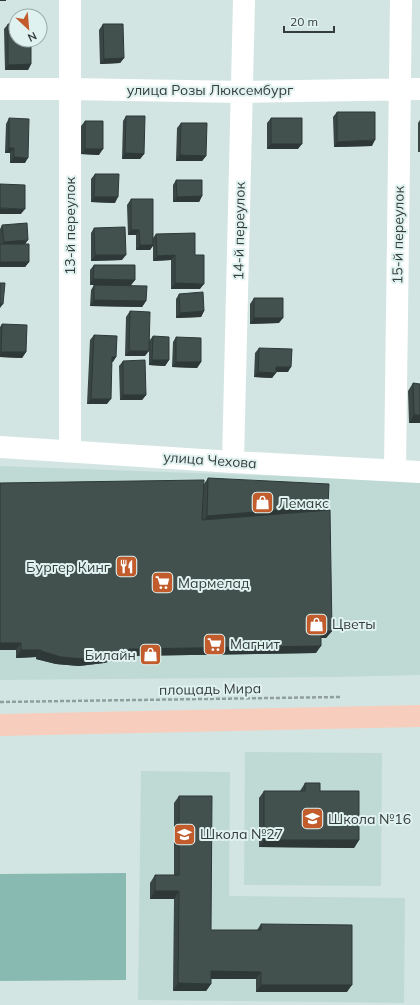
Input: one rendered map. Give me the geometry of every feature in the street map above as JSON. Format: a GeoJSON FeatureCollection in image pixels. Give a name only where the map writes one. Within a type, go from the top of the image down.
{"type":"FeatureCollection","features":[{"type":"Feature","properties":{"kind":"main road"},"geometry":{"type":"LineString","coordinates":[[0,725],[420,716]]}},
{"type":"Feature","properties":{"kind":"street","name":"13-й переулок"},"geometry":{"type":"LineString","coordinates":[[70,0],[70,451]]}},
{"type":"Feature","properties":{"kind":"street","name":"14-й переулок"},"geometry":{"type":"LineString","coordinates":[[233,462],[244,0]]}},
{"type":"Feature","properties":{"kind":"street","name":"15-й переулок"},"geometry":{"type":"LineString","coordinates":[[395,470],[410,89],[401,0]]}},
{"type":"Feature","properties":{"kind":"street","name":"улица Розы Люксембург"},"geometry":{"type":"LineString","coordinates":[[0,89],[242,92],[410,89]]}},
{"type":"Feature","properties":{"kind":"street","name":"улица Чехова"},"geometry":{"type":"LineString","coordinates":[[0,447],[420,472]]}},
{"type":"Feature","properties":{"kind":"path","name":"площадь Мира"},"geometry":{"type":"LineString","coordinates":[[0,702],[342,697]]}},
{"type":"Feature","properties":{"kind":"shaded area"},"geometry":{"type":"Polygon","coordinates":[[[0,466],[420,481],[420,675],[0,680],[0,466]]]}},
{"type":"Feature","properties":{"kind":"shaded area","name":"Школа №16"},"geometry":{"type":"Polygon","coordinates":[[[245,752],[382,753],[381,886],[244,885],[245,752]]]}},
{"type":"Feature","properties":{"kind":"shaded area","name":"Школа №27"},"geometry":{"type":"Polygon","coordinates":[[[141,771],[230,772],[229,896],[405,898],[404,1003],[138,1000],[141,771]]]}},
{"type":"Feature","properties":{"kind":"green space"},"geometry":{"type":"Polygon","coordinates":[[[126,873],[126,980],[0,981],[0,874],[126,873]]]}},
{"type":"Feature","properties":{"kind":"building"},"geometry":{"type":"Polygon","coordinates":[[[103,24],[123,24],[124,58],[104,59],[103,24]]]}},
{"type":"Feature","properties":{"kind":"building"},"geometry":{"type":"Polygon","coordinates":[[[8,48],[31,48],[31,64],[8,65],[8,48]]]}},
{"type":"Feature","properties":{"kind":"building"},"geometry":{"type":"Polygon","coordinates":[[[337,112],[375,112],[375,140],[337,142],[337,112]]]}},
{"type":"Feature","properties":{"kind":"building"},"geometry":{"type":"Polygon","coordinates":[[[126,116],[145,116],[144,154],[125,153],[126,116]]]}},
{"type":"Feature","properties":{"kind":"building"},"geometry":{"type":"Polygon","coordinates":[[[9,118],[29,119],[28,158],[14,157],[14,148],[9,148],[9,118]]]}},
{"type":"Feature","properties":{"kind":"building"},"geometry":{"type":"Polygon","coordinates":[[[271,118],[302,118],[302,144],[271,144],[271,118]]]}},
{"type":"Feature","properties":{"kind":"building"},"geometry":{"type":"Polygon","coordinates":[[[85,121],[103,121],[103,149],[85,149],[85,121]]]}},
{"type":"Feature","properties":{"kind":"building"},"geometry":{"type":"Polygon","coordinates":[[[181,123],[207,123],[206,156],[180,155],[181,123]]]}},
{"type":"Feature","properties":{"kind":"building"},"geometry":{"type":"Polygon","coordinates":[[[95,174],[119,174],[118,197],[94,197],[95,174]]]}},
{"type":"Feature","properties":{"kind":"building"},"geometry":{"type":"Polygon","coordinates":[[[176,180],[202,180],[202,196],[177,197],[176,180]]]}},
{"type":"Feature","properties":{"kind":"building"},"geometry":{"type":"Polygon","coordinates":[[[0,184],[25,185],[25,209],[0,208],[0,184]]]}},
{"type":"Feature","properties":{"kind":"building"},"geometry":{"type":"Polygon","coordinates":[[[131,199],[153,199],[153,245],[140,245],[139,230],[131,230],[131,199]]]}},
{"type":"Feature","properties":{"kind":"building"},"geometry":{"type":"Polygon","coordinates":[[[27,223],[28,240],[4,242],[2,225],[27,223]]]}},
{"type":"Feature","properties":{"kind":"building"},"geometry":{"type":"Polygon","coordinates":[[[125,227],[126,255],[95,255],[94,228],[125,227]]]}},
{"type":"Feature","properties":{"kind":"building"},"geometry":{"type":"Polygon","coordinates":[[[195,233],[195,255],[204,255],[204,284],[175,283],[175,255],[157,256],[156,234],[195,233]]]}},
{"type":"Feature","properties":{"kind":"building"},"geometry":{"type":"Polygon","coordinates":[[[0,244],[29,244],[29,262],[0,262],[0,244]]]}},
{"type":"Feature","properties":{"kind":"building"},"geometry":{"type":"Polygon","coordinates":[[[94,265],[135,265],[135,280],[93,279],[94,265]]]}},
{"type":"Feature","properties":{"kind":"building"},"geometry":{"type":"Polygon","coordinates":[[[0,283],[5,283],[3,304],[0,304],[0,283]]]}},
{"type":"Feature","properties":{"kind":"building"},"geometry":{"type":"Polygon","coordinates":[[[94,285],[147,286],[146,301],[94,300],[94,285]]]}},
{"type":"Feature","properties":{"kind":"building"},"geometry":{"type":"Polygon","coordinates":[[[203,292],[204,311],[180,313],[179,294],[203,292]]]}},
{"type":"Feature","properties":{"kind":"building"},"geometry":{"type":"Polygon","coordinates":[[[254,298],[283,298],[283,318],[254,318],[254,298]]]}},
{"type":"Feature","properties":{"kind":"building"},"geometry":{"type":"Polygon","coordinates":[[[130,311],[150,312],[149,351],[129,351],[130,311]]]}},
{"type":"Feature","properties":{"kind":"building"},"geometry":{"type":"Polygon","coordinates":[[[2,324],[27,325],[26,352],[1,352],[2,324]]]}},
{"type":"Feature","properties":{"kind":"building"},"geometry":{"type":"Polygon","coordinates":[[[94,335],[117,336],[116,357],[112,357],[111,399],[91,399],[94,335]]]}},
{"type":"Feature","properties":{"kind":"building"},"geometry":{"type":"Polygon","coordinates":[[[153,336],[169,337],[169,360],[152,360],[153,336]]]}},
{"type":"Feature","properties":{"kind":"building"},"geometry":{"type":"Polygon","coordinates":[[[176,337],[201,338],[201,362],[176,362],[176,337]]]}},
{"type":"Feature","properties":{"kind":"building"},"geometry":{"type":"Polygon","coordinates":[[[259,348],[292,349],[291,367],[276,367],[276,373],[258,372],[259,348]]]}},
{"type":"Feature","properties":{"kind":"building"},"geometry":{"type":"Polygon","coordinates":[[[145,360],[146,395],[123,395],[123,361],[145,360]]]}},
{"type":"Feature","properties":{"kind":"building"},"geometry":{"type":"Polygon","coordinates":[[[413,383],[420,384],[420,415],[414,415],[413,383]]]}},
{"type":"Feature","properties":{"kind":"building","name":"Лемакс"},"geometry":{"type":"Polygon","coordinates":[[[208,478],[329,484],[328,506],[207,516],[208,478]]]}},
{"type":"Feature","properties":{"kind":"building","name":"Мармелад"},"geometry":{"type":"Polygon","coordinates":[[[204,480],[202,520],[330,510],[332,631],[321,631],[321,646],[129,649],[109,656],[84,659],[61,657],[41,650],[21,650],[21,643],[0,643],[0,483],[204,480]]]}},
{"type":"Feature","properties":{"kind":"building"},"geometry":{"type":"Polygon","coordinates":[[[305,783],[320,783],[320,791],[359,791],[359,840],[264,840],[264,791],[305,791],[305,783]]]}},
{"type":"Feature","properties":{"kind":"building"},"geometry":{"type":"Polygon","coordinates":[[[179,796],[212,796],[211,930],[261,930],[261,924],[352,925],[352,985],[261,985],[261,972],[211,971],[211,984],[178,983],[179,891],[155,891],[155,875],[179,875],[179,796]]]}},
{"type":"Feature","properties":{"kind":"place","name":"Лемакс"},"geometry":{"type":"Point","coordinates":[263,503]}},
{"type":"Feature","properties":{"kind":"place","name":"Бургер Кинг"},"geometry":{"type":"Point","coordinates":[126,567]}},
{"type":"Feature","properties":{"kind":"place","name":"Мармелад"},"geometry":{"type":"Point","coordinates":[163,583]}},
{"type":"Feature","properties":{"kind":"place","name":"Цветы"},"geometry":{"type":"Point","coordinates":[317,624]}},
{"type":"Feature","properties":{"kind":"place","name":"Магнит"},"geometry":{"type":"Point","coordinates":[215,644]}},
{"type":"Feature","properties":{"kind":"place","name":"Билайн"},"geometry":{"type":"Point","coordinates":[151,655]}},
{"type":"Feature","properties":{"kind":"place","name":"Школа №16"},"geometry":{"type":"Point","coordinates":[313,819]}},
{"type":"Feature","properties":{"kind":"place","name":"Школа №27"},"geometry":{"type":"Point","coordinates":[185,834]}}]}
